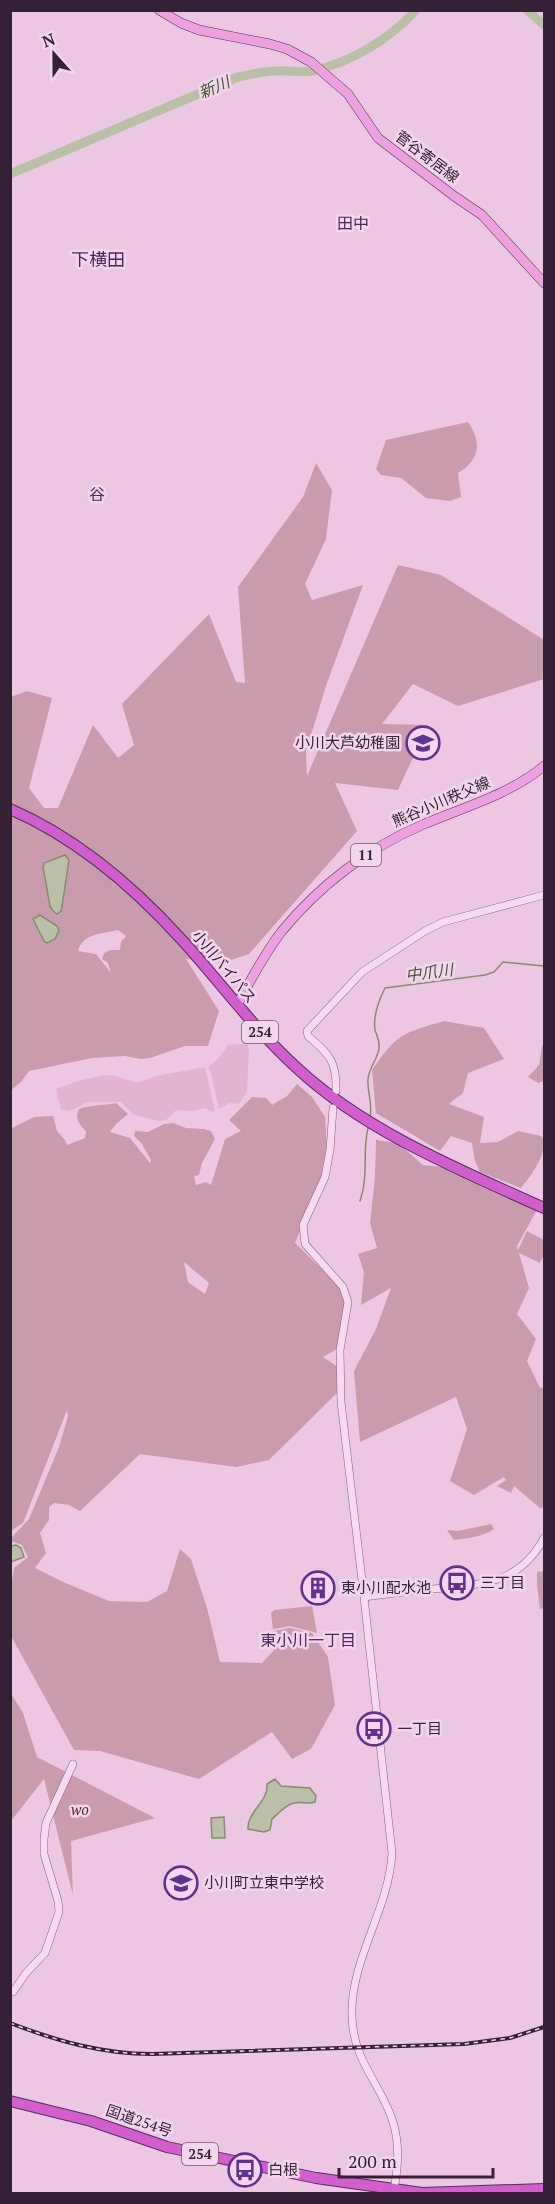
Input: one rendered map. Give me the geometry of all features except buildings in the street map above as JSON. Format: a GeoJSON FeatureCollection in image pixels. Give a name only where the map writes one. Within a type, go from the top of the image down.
{"type":"FeatureCollection","features":[{"type":"Feature","properties":{"kind":"highway","name":"小川バイパス"},"geometry":{"type":"LineString","coordinates":[[10,809],[61,836],[126,884],[163,919],[276,1049],[334,1100],[395,1136],[544,1208]]}},
{"type":"Feature","properties":{"kind":"highway","name":"国道254号"},"geometry":{"type":"LineString","coordinates":[[10,2101],[91,2121],[167,2147],[316,2178],[394,2190],[446,2193],[544,2189]]}},
{"type":"Feature","properties":{"kind":"main road","name":"菅谷寄居線"},"geometry":{"type":"LineString","coordinates":[[159,10],[199,30],[270,44],[287,49],[311,62],[348,94],[378,138],[482,215],[544,283]]}},
{"type":"Feature","properties":{"kind":"main road","name":"熊谷小川秩父線"},"geometry":{"type":"LineString","coordinates":[[237,1005],[281,933],[308,903],[343,872],[384,844],[421,825],[511,789],[544,766]]}},
{"type":"Feature","properties":{"kind":"street"},"geometry":{"type":"LineString","coordinates":[[336,1091],[336,1073],[331,1058],[308,1035],[307,1031],[353,980],[382,957],[443,922],[544,895]]}},
{"type":"Feature","properties":{"kind":"street"},"geometry":{"type":"LineString","coordinates":[[333,1108],[330,1150],[325,1177],[302,1232],[308,1250],[343,1287],[348,1302],[340,1350],[341,1402],[392,1853],[386,1893],[356,1981],[352,2020],[361,2059],[386,2104],[395,2130],[398,2157],[394,2190]]}},
{"type":"Feature","properties":{"kind":"street"},"geometry":{"type":"LineString","coordinates":[[364,1597],[490,1583],[513,1573],[529,1562],[544,1538]]}},
{"type":"Feature","properties":{"kind":"street"},"geometry":{"type":"LineString","coordinates":[[10,1991],[13,1992],[26,1973],[45,1953],[59,1912],[44,1854],[44,1839],[46,1823],[73,1764]]}},
{"type":"Feature","properties":{"kind":"shaded area"},"geometry":{"type":"Polygon","coordinates":[[[65,855],[69,860],[61,911],[57,914],[50,906],[43,867],[44,863],[65,855]]]}},
{"type":"Feature","properties":{"kind":"shaded area"},"geometry":{"type":"Polygon","coordinates":[[[40,915],[57,926],[59,930],[55,939],[47,943],[33,919],[40,915]]]}},
{"type":"Feature","properties":{"kind":"shaded area"},"geometry":{"type":"Polygon","coordinates":[[[247,1043],[249,1050],[247,1091],[239,1104],[230,1103],[219,1109],[209,1066],[218,1059],[228,1045],[247,1043]]]}},
{"type":"Feature","properties":{"kind":"shaded area"},"geometry":{"type":"Polygon","coordinates":[[[205,1067],[215,1111],[212,1112],[205,1108],[192,1111],[176,1110],[166,1120],[158,1121],[134,1115],[121,1102],[88,1102],[69,1111],[61,1110],[56,1089],[104,1075],[112,1075],[137,1083],[156,1076],[205,1067]]]}},
{"type":"Feature","properties":{"kind":"shaded area"},"geometry":{"type":"Polygon","coordinates":[[[16,1545],[21,1548],[24,1557],[11,1562],[11,1546],[16,1545]]]}},
{"type":"Feature","properties":{"kind":"shaded area"},"geometry":{"type":"Polygon","coordinates":[[[275,1779],[281,1786],[310,1788],[316,1796],[315,1802],[291,1804],[272,1819],[270,1830],[264,1832],[248,1829],[251,1817],[265,1796],[267,1784],[275,1779]]]}},
{"type":"Feature","properties":{"kind":"shaded area"},"geometry":{"type":"Polygon","coordinates":[[[224,1817],[225,1838],[212,1838],[211,1818],[224,1817]]]}},
{"type":"Feature","properties":{"kind":"green space"},"geometry":{"type":"Polygon","coordinates":[[[468,422],[477,443],[475,456],[458,473],[461,497],[450,501],[426,498],[401,478],[381,475],[376,469],[386,440],[468,422]]]}},
{"type":"Feature","properties":{"kind":"green space"},"geometry":{"type":"Polygon","coordinates":[[[316,463],[332,490],[326,539],[305,584],[312,600],[363,585],[327,683],[306,751],[307,776],[398,565],[441,575],[544,640],[544,679],[458,706],[413,684],[382,724],[428,725],[398,790],[335,783],[357,831],[249,954],[222,963],[186,959],[219,1011],[208,1046],[185,1046],[141,1059],[125,1056],[92,1058],[29,1071],[11,1090],[11,697],[27,691],[52,698],[29,788],[44,808],[58,808],[93,725],[118,758],[134,745],[122,704],[209,614],[236,682],[245,683],[238,587],[303,497],[316,463]],[[118,930],[94,935],[80,945],[78,951],[96,954],[111,973],[108,963],[102,959],[104,953],[110,950],[120,950],[121,942],[126,936],[118,930]]]}},
{"type":"Feature","properties":{"kind":"green space"},"geometry":{"type":"Polygon","coordinates":[[[444,1021],[484,1028],[504,1059],[468,1073],[463,1093],[449,1104],[484,1117],[480,1143],[498,1142],[518,1131],[541,1136],[544,1140],[540,1159],[521,1188],[480,1172],[475,1161],[472,1143],[451,1136],[440,1151],[376,1113],[372,1070],[388,1049],[409,1032],[444,1021]]]}},
{"type":"Feature","properties":{"kind":"green space"},"geometry":{"type":"Polygon","coordinates":[[[544,1044],[544,1081],[538,1083],[528,1077],[539,1065],[544,1044]]]}},
{"type":"Feature","properties":{"kind":"green space"},"geometry":{"type":"Polygon","coordinates":[[[297,1084],[312,1097],[325,1117],[328,1164],[295,1243],[334,1281],[346,1298],[339,1348],[323,1357],[341,1369],[338,1392],[269,1460],[236,1467],[140,1454],[80,1511],[69,1505],[54,1503],[49,1507],[49,1520],[40,1533],[46,1553],[35,1568],[109,1601],[147,1602],[167,1591],[180,1549],[191,1559],[207,1608],[220,1662],[262,1663],[276,1648],[274,1631],[290,1628],[312,1633],[328,1657],[335,1705],[311,1749],[292,1759],[272,1732],[199,1779],[100,1751],[74,1750],[11,1636],[11,1588],[14,1568],[28,1557],[22,1545],[11,1541],[11,1538],[29,1519],[59,1447],[68,1416],[67,1410],[23,1523],[11,1531],[10,1129],[34,1117],[53,1116],[57,1131],[67,1145],[85,1138],[86,1132],[77,1119],[79,1109],[116,1103],[128,1114],[110,1132],[130,1138],[150,1163],[151,1160],[142,1144],[134,1136],[135,1131],[148,1132],[164,1124],[173,1123],[186,1128],[211,1131],[215,1139],[202,1163],[199,1175],[194,1176],[196,1185],[206,1182],[211,1185],[225,1139],[241,1131],[229,1120],[252,1097],[266,1098],[272,1105],[287,1096],[297,1084]],[[184,1262],[188,1282],[205,1294],[209,1283],[184,1262]]]}},
{"type":"Feature","properties":{"kind":"green space"},"geometry":{"type":"Polygon","coordinates":[[[376,1140],[398,1143],[423,1165],[450,1168],[538,1208],[517,1246],[518,1250],[527,1231],[544,1240],[544,1254],[540,1263],[519,1253],[529,1288],[517,1314],[536,1339],[527,1361],[540,1388],[544,1387],[544,1505],[541,1509],[514,1486],[511,1493],[497,1486],[506,1480],[504,1477],[474,1495],[450,1481],[467,1429],[456,1397],[360,1442],[354,1371],[376,1329],[391,1288],[361,1305],[364,1272],[358,1254],[377,1248],[370,1223],[376,1140]]]}},
{"type":"Feature","properties":{"kind":"green space"},"geometry":{"type":"Polygon","coordinates":[[[491,1524],[494,1529],[485,1534],[454,1540],[447,1530],[458,1531],[491,1524]]]}},
{"type":"Feature","properties":{"kind":"green space"},"geometry":{"type":"Polygon","coordinates":[[[544,1571],[544,1608],[540,1609],[537,1572],[544,1571]]]}},
{"type":"Feature","properties":{"kind":"green space"},"geometry":{"type":"Polygon","coordinates":[[[312,1606],[317,1633],[290,1626],[273,1629],[271,1613],[274,1610],[312,1606]]]}},
{"type":"Feature","properties":{"kind":"green space","name":"wo"},"geometry":{"type":"Polygon","coordinates":[[[10,1692],[23,1713],[37,1757],[155,1818],[71,1841],[73,1895],[44,1779],[11,1821],[10,1692]]]}},
{"type":"Feature","properties":{"kind":"waterway","name":"新川"},"geometry":{"type":"LineString","coordinates":[[10,174],[238,77],[270,71],[312,71],[341,62],[382,40],[416,10]]}},
{"type":"Feature","properties":{"kind":"waterway"},"geometry":{"type":"LineString","coordinates":[[527,10],[544,25]]}},
{"type":"Feature","properties":{"kind":"waterway","name":"中爪川"},"geometry":{"type":"LineString","coordinates":[[370,1117],[368,1079],[378,1052],[375,1020],[385,988],[485,975],[494,972],[503,962],[544,966]]}},
{"type":"Feature","properties":{"kind":"waterway","name":"中爪川"},"geometry":{"type":"LineString","coordinates":[[360,1201],[363,1192],[368,1128]]}},
{"type":"Feature","properties":{"kind":"railway"},"geometry":{"type":"LineString","coordinates":[[10,2023],[97,2049],[152,2054],[464,2044],[510,2038],[544,2027]]}},
{"type":"Feature","properties":{"kind":"place","name":"小川大芦幼稚園"},"geometry":{"type":"Point","coordinates":[423,743]}},
{"type":"Feature","properties":{"kind":"place","name":"三丁目"},"geometry":{"type":"Point","coordinates":[457,1583]}},
{"type":"Feature","properties":{"kind":"place","name":"東小川配水池"},"geometry":{"type":"Point","coordinates":[318,1588]}},
{"type":"Feature","properties":{"kind":"place","name":"一丁目"},"geometry":{"type":"Point","coordinates":[374,1729]}},
{"type":"Feature","properties":{"kind":"place","name":"小川町立東中学校"},"geometry":{"type":"Point","coordinates":[181,1883]}},
{"type":"Feature","properties":{"kind":"place","name":"白根"},"geometry":{"type":"Point","coordinates":[245,2170]}},
{"type":"Feature","properties":{"kind":"district","name":"田中"},"geometry":{"type":"Point","coordinates":[353,223]}},
{"type":"Feature","properties":{"kind":"district","name":"下横田"},"geometry":{"type":"Point","coordinates":[98,260]}},
{"type":"Feature","properties":{"kind":"district","name":"谷"},"geometry":{"type":"Point","coordinates":[97,494]}},
{"type":"Feature","properties":{"kind":"district","name":"東小川一丁目"},"geometry":{"type":"Point","coordinates":[308,1640]}}]}
